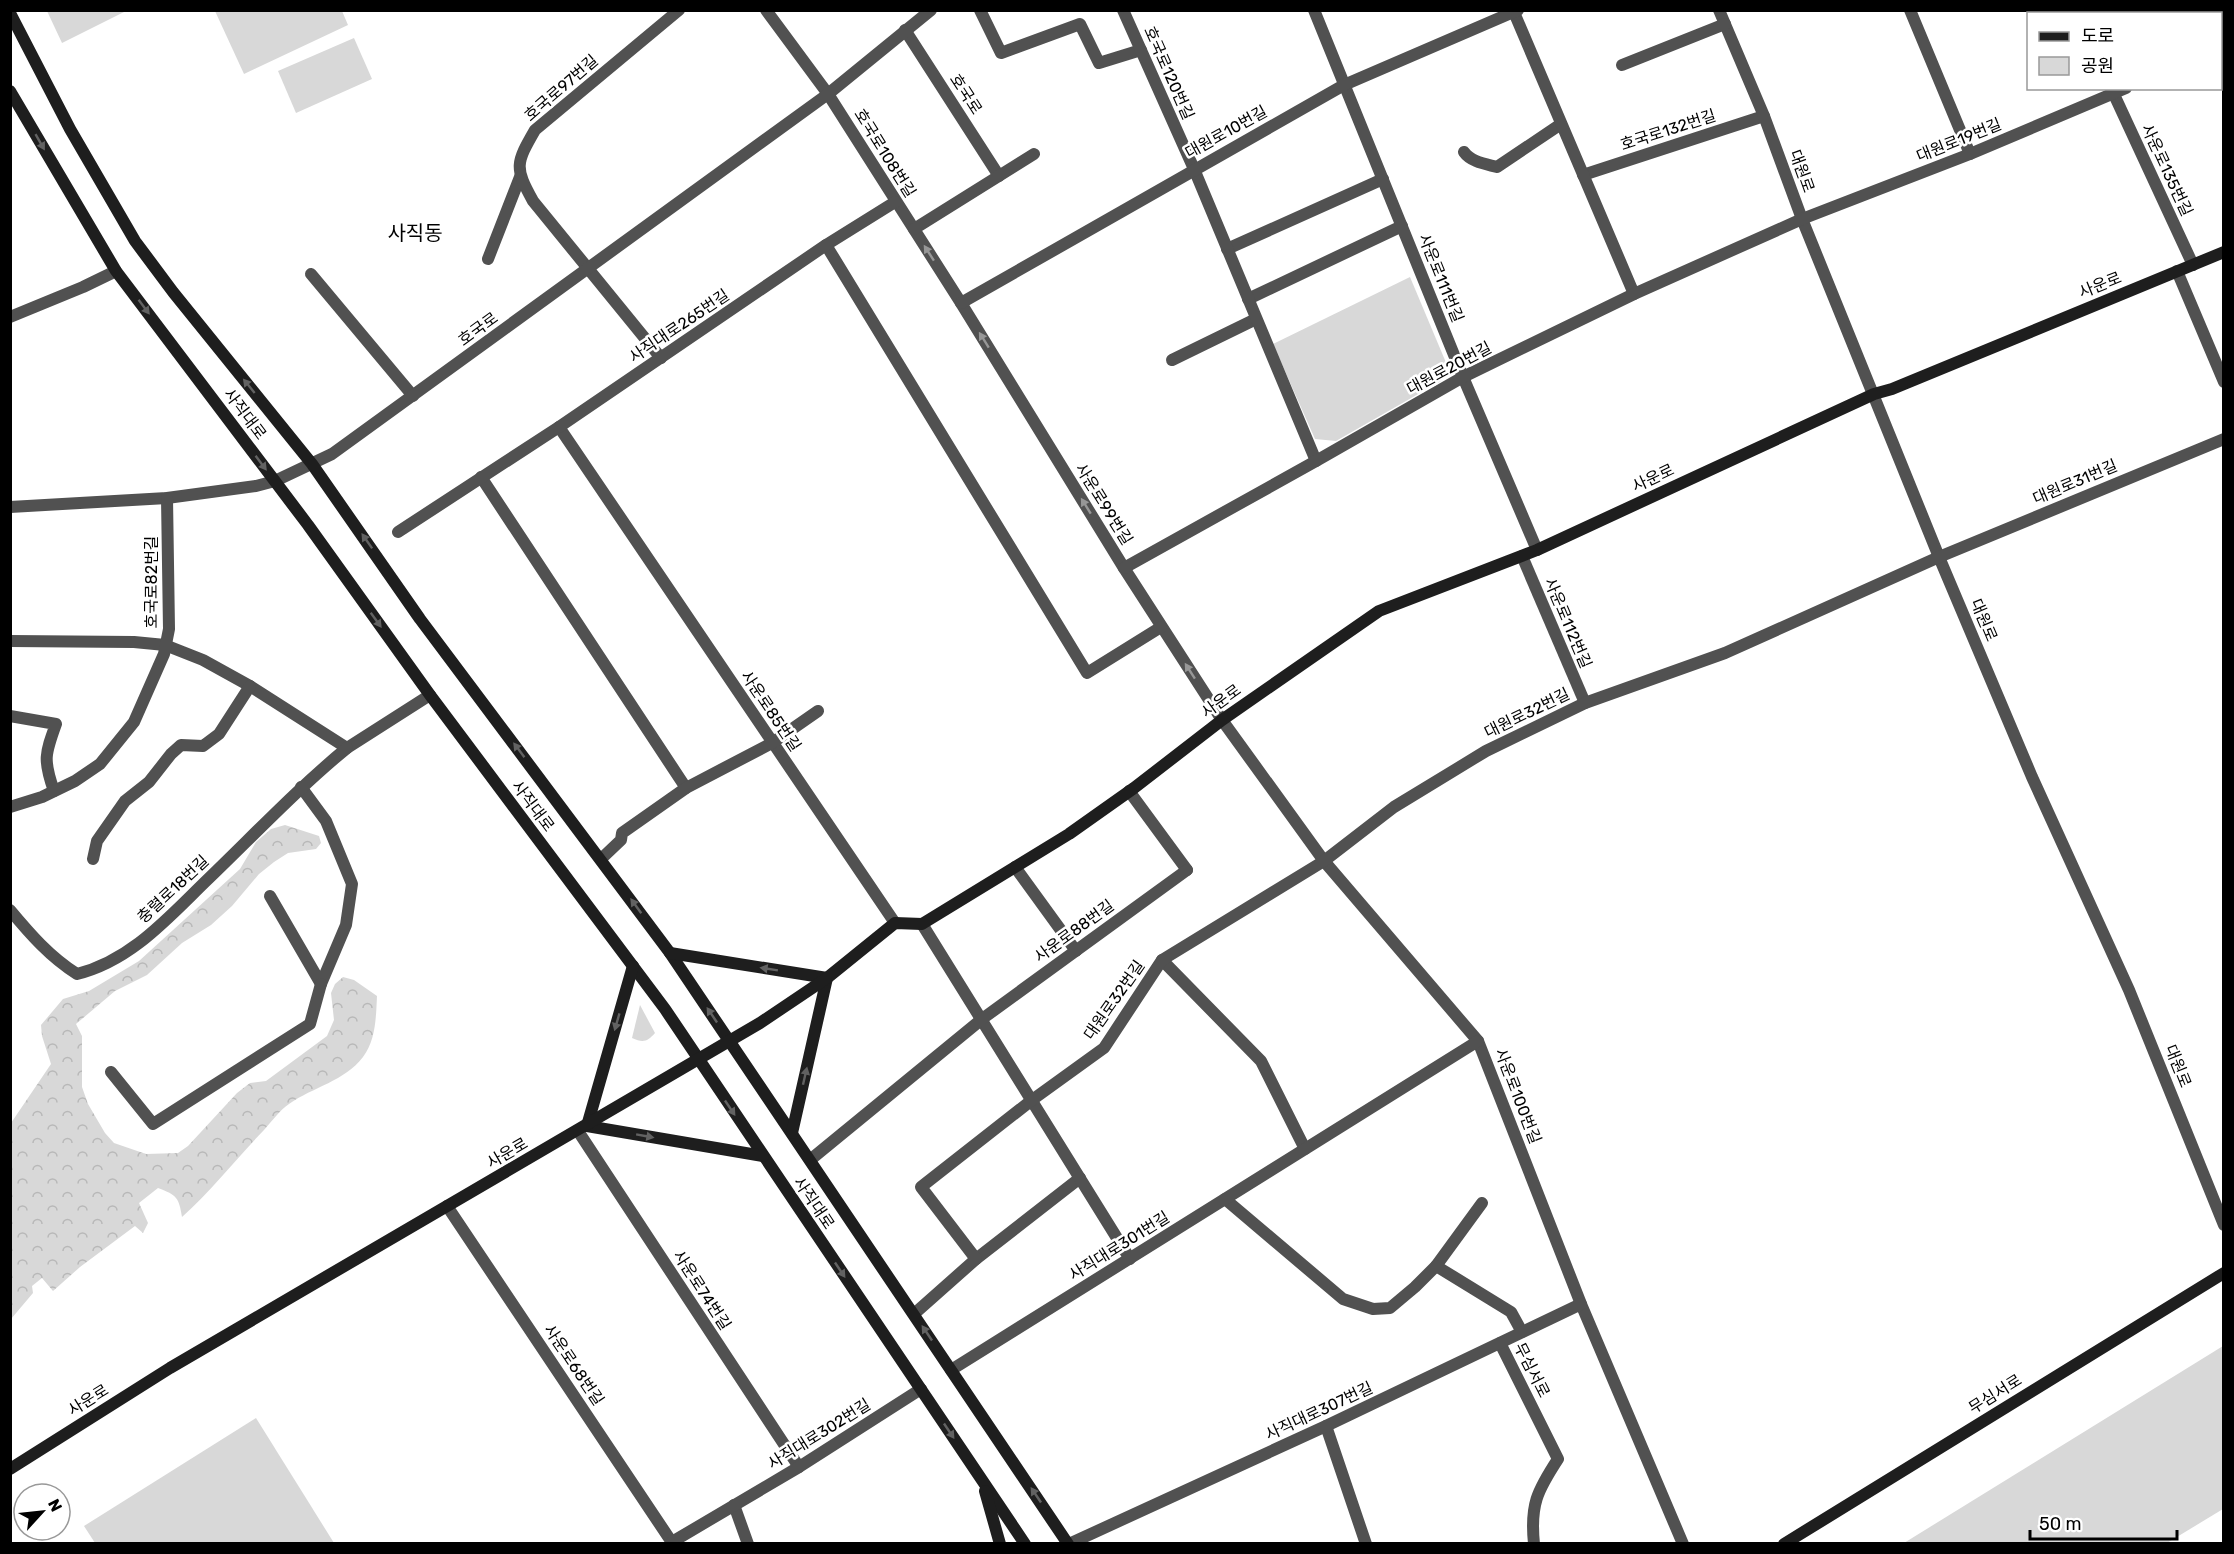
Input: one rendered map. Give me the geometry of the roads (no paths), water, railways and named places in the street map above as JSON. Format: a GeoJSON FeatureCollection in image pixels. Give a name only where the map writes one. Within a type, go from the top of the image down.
{"type":"FeatureCollection","features":[{"type":"Feature","properties":{"kind":"street","name":"호국로97번길"},"geometry":{"type":"LineString","coordinates":[[488,259],[520,177],[520,155],[535,130],[679,10]]}},
{"type":"Feature","properties":{"kind":"street","name":"호국로108번길"},"geometry":{"type":"LineString","coordinates":[[766,10],[828,94],[961,303]]}},
{"type":"Feature","properties":{"kind":"street","name":"호국로"},"geometry":{"type":"LineString","coordinates":[[10,507],[167,498],[256,486],[275,481],[332,454],[828,94],[931,10]]}},
{"type":"Feature","properties":{"kind":"street"},"geometry":{"type":"LineString","coordinates":[[980,10],[1001,53],[1080,24],[1099,63],[1141,50]]}},
{"type":"Feature","properties":{"kind":"street","name":"호국로120번길"},"geometry":{"type":"LineString","coordinates":[[1124,10],[1194,169],[1316,462]]}},
{"type":"Feature","properties":{"kind":"street","name":"사운로111번길"},"geometry":{"type":"LineString","coordinates":[[1314,10],[1463,377],[1537,550]]}},
{"type":"Feature","properties":{"kind":"street","name":"대원로"},"geometry":{"type":"LineString","coordinates":[[1719,10],[1764,116],[1802,219],[1939,557],[2032,777],[2129,990],[2223,1225]]}},
{"type":"Feature","properties":{"kind":"street"},"geometry":{"type":"LineString","coordinates":[[1910,10],[1970,154]]}},
{"type":"Feature","properties":{"kind":"street"},"geometry":{"type":"LineString","coordinates":[[1515,11],[1634,294]]}},
{"type":"Feature","properties":{"kind":"street","name":"대원로10번길"},"geometry":{"type":"LineString","coordinates":[[961,303],[1344,85],[1515,11]]}},
{"type":"Feature","properties":{"kind":"street","name":"사직대로"},"geometry":{"type":"LineString","coordinates":[[10,13],[70,129],[135,241],[173,292],[312,464],[420,619],[670,953],[1069,1544]]}},
{"type":"Feature","properties":{"kind":"street"},"geometry":{"type":"LineString","coordinates":[[1622,65],[1725,24]]}},
{"type":"Feature","properties":{"kind":"street","name":"호국로"},"geometry":{"type":"LineString","coordinates":[[905,30],[999,176]]}},
{"type":"Feature","properties":{"kind":"street","name":"대원로19번길"},"geometry":{"type":"LineString","coordinates":[[1802,219],[1970,154],[2112,91]]}},
{"type":"Feature","properties":{"kind":"street","name":"사운로135번길"},"geometry":{"type":"LineString","coordinates":[[2112,91],[2193,265]]}},
{"type":"Feature","properties":{"kind":"street","name":"사직대로"},"geometry":{"type":"LineString","coordinates":[[11,96],[116,271],[275,481],[429,695],[633,966],[1025,1544]]}},
{"type":"Feature","properties":{"kind":"street","name":"호국로132번길"},"geometry":{"type":"LineString","coordinates":[[1583,175],[1764,116]]}},
{"type":"Feature","properties":{"kind":"street"},"geometry":{"type":"LineString","coordinates":[[1464,152],[1483,164],[1497,167],[1561,124]]}},
{"type":"Feature","properties":{"kind":"street"},"geometry":{"type":"LineString","coordinates":[[914,229],[1034,154]]}},
{"type":"Feature","properties":{"kind":"street"},"geometry":{"type":"LineString","coordinates":[[520,177],[533,201],[661,358]]}},
{"type":"Feature","properties":{"kind":"street"},"geometry":{"type":"LineString","coordinates":[[1227,249],[1383,179]]}},
{"type":"Feature","properties":{"kind":"street","name":"사직대로265번길"},"geometry":{"type":"LineString","coordinates":[[398,532],[559,427],[825,245],[895,202]]}},
{"type":"Feature","properties":{"kind":"street","name":"대원로20번길"},"geometry":{"type":"LineString","coordinates":[[1124,568],[1316,462],[1463,377],[1634,294],[1802,219]]}},
{"type":"Feature","properties":{"kind":"street"},"geometry":{"type":"LineString","coordinates":[[1248,299],[1402,226]]}},
{"type":"Feature","properties":{"kind":"street"},"geometry":{"type":"LineString","coordinates":[[825,245],[1087,673],[1161,627]]}},
{"type":"Feature","properties":{"kind":"street","name":"사운로"},"geometry":{"type":"LineString","coordinates":[[922,924],[1069,834],[1130,791],[1222,720],[1379,611],[1537,550],[1874,394],[1892,389],[2223,252]]}},
{"type":"Feature","properties":{"kind":"street"},"geometry":{"type":"LineString","coordinates":[[10,317],[116,271]]}},
{"type":"Feature","properties":{"kind":"street"},"geometry":{"type":"LineString","coordinates":[[2177,271],[2223,382]]}},
{"type":"Feature","properties":{"kind":"street"},"geometry":{"type":"LineString","coordinates":[[311,274],[413,396]]}},
{"type":"Feature","properties":{"kind":"street","name":"사운로99번길"},"geometry":{"type":"LineString","coordinates":[[961,303],[1124,568],[1222,720]]}},
{"type":"Feature","properties":{"kind":"street"},"geometry":{"type":"LineString","coordinates":[[1172,360],[1257,319]]}},
{"type":"Feature","properties":{"kind":"street","name":"사운로85번길"},"geometry":{"type":"LineString","coordinates":[[559,427],[895,923]]}},
{"type":"Feature","properties":{"kind":"street","name":"대원로31번길"},"geometry":{"type":"LineString","coordinates":[[1939,557],[2223,439]]}},
{"type":"Feature","properties":{"kind":"street"},"geometry":{"type":"LineString","coordinates":[[481,477],[686,788]]}},
{"type":"Feature","properties":{"kind":"street","name":"호국로82번길"},"geometry":{"type":"LineString","coordinates":[[10,807],[75,781],[100,764],[120,742],[139,711],[160,663],[169,629],[167,498]]}},
{"type":"Feature","properties":{"kind":"street","name":"사운로112번길"},"geometry":{"type":"LineString","coordinates":[[1522,556],[1585,703]]}},
{"type":"Feature","properties":{"kind":"street","name":"대원로32번길"},"geometry":{"type":"LineString","coordinates":[[1032,1100],[1104,1048],[1162,960],[1323,861],[1394,807],[1476,757],[1585,703],[1725,653],[1939,557]]}},
{"type":"Feature","properties":{"kind":"street"},"geometry":{"type":"LineString","coordinates":[[10,640],[134,642],[165,645],[203,660],[250,686],[347,748]]}},
{"type":"Feature","properties":{"kind":"street"},"geometry":{"type":"LineString","coordinates":[[93,859],[97,841],[125,801],[149,782],[171,754],[182,745],[204,746],[219,734],[250,686]]}},
{"type":"Feature","properties":{"kind":"street","name":"충렬로18번길"},"geometry":{"type":"LineString","coordinates":[[10,910],[33,938],[61,964],[77,974],[94,970],[134,947],[165,922],[301,787],[347,748],[429,695]]}},
{"type":"Feature","properties":{"kind":"street"},"geometry":{"type":"LineString","coordinates":[[601,859],[621,840],[622,833],[686,788],[772,743],[818,711]]}},
{"type":"Feature","properties":{"kind":"street"},"geometry":{"type":"LineString","coordinates":[[10,716],[56,724],[46,754],[46,769],[54,791]]}},
{"type":"Feature","properties":{"kind":"street","name":"사운로100번길"},"geometry":{"type":"LineString","coordinates":[[1222,720],[1323,861],[1478,1041],[1581,1304],[1683,1544]]}},
{"type":"Feature","properties":{"kind":"street"},"geometry":{"type":"LineString","coordinates":[[111,1072],[153,1124],[310,1024],[321,984],[346,926],[352,884],[326,821],[301,787]]}},
{"type":"Feature","properties":{"kind":"street","name":"사운로88번길"},"geometry":{"type":"LineString","coordinates":[[981,1019],[1186,870],[1130,791]]}},
{"type":"Feature","properties":{"kind":"street"},"geometry":{"type":"LineString","coordinates":[[1015,867],[1076,951]]}},
{"type":"Feature","properties":{"kind":"street"},"geometry":{"type":"LineString","coordinates":[[270,896],[321,984]]}},
{"type":"Feature","properties":{"kind":"street"},"geometry":{"type":"LineString","coordinates":[[895,923],[922,924],[1130,1259]]}},
{"type":"Feature","properties":{"kind":"street","name":"사운로"},"geometry":{"type":"LineString","coordinates":[[10,1469],[170,1368],[730,1041],[827,978],[895,923]]}},
{"type":"Feature","properties":{"kind":"street"},"geometry":{"type":"LineString","coordinates":[[670,953],[827,978],[792,1133]]}},
{"type":"Feature","properties":{"kind":"street","name":"대원로32번길"},"geometry":{"type":"LineString","coordinates":[[1162,960],[1261,1062],[1305,1149]]}},
{"type":"Feature","properties":{"kind":"street"},"geometry":{"type":"LineString","coordinates":[[633,966],[583,1128],[763,1156]]}},
{"type":"Feature","properties":{"kind":"street","name":"사직대로"},"geometry":{"type":"LineString","coordinates":[[810,1160],[981,1019]]}},
{"type":"Feature","properties":{"kind":"street","name":"사직대로301번길"},"geometry":{"type":"LineString","coordinates":[[951,1370],[1478,1041]]}},
{"type":"Feature","properties":{"kind":"street"},"geometry":{"type":"LineString","coordinates":[[976,1259],[921,1187],[1032,1100]]}},
{"type":"Feature","properties":{"kind":"street","name":"사운로74번길"},"geometry":{"type":"LineString","coordinates":[[583,1128],[799,1467]]}},
{"type":"Feature","properties":{"kind":"street"},"geometry":{"type":"LineString","coordinates":[[914,1314],[976,1259],[1080,1178]]}},
{"type":"Feature","properties":{"kind":"street"},"geometry":{"type":"LineString","coordinates":[[1225,1198],[1343,1299],[1373,1309],[1390,1308],[1415,1287],[1436,1266],[1482,1203]]}},
{"type":"Feature","properties":{"kind":"street","name":"사운로68번길"},"geometry":{"type":"LineString","coordinates":[[447,1206],[673,1543]]}},
{"type":"Feature","properties":{"kind":"street"},"geometry":{"type":"LineString","coordinates":[[1436,1266],[1511,1312],[1522,1332]]}},
{"type":"Feature","properties":{"kind":"street","name":"무심서로"},"geometry":{"type":"LineString","coordinates":[[1784,1544],[2223,1273]]}},
{"type":"Feature","properties":{"kind":"street","name":"사직대로307번길"},"geometry":{"type":"LineString","coordinates":[[1069,1544],[1326,1426],[1581,1304]]}},
{"type":"Feature","properties":{"kind":"street","name":"무심서로"},"geometry":{"type":"LineString","coordinates":[[1500,1343],[1558,1459],[1541,1484],[1531,1517],[1534,1544]]}},
{"type":"Feature","properties":{"kind":"street","name":"사직대로302번길"},"geometry":{"type":"LineString","coordinates":[[673,1543],[799,1467],[921,1389]]}},
{"type":"Feature","properties":{"kind":"street"},"geometry":{"type":"LineString","coordinates":[[1326,1426],[1366,1544]]}},
{"type":"Feature","properties":{"kind":"street"},"geometry":{"type":"LineString","coordinates":[[981,1478],[1000,1544]]}},
{"type":"Feature","properties":{"kind":"street"},"geometry":{"type":"LineString","coordinates":[[734,1505],[748,1544]]}},
{"type":"Feature","properties":{"kind":"district","name":"사직동"},"geometry":{"type":"Point","coordinates":[415,233]}}]}
